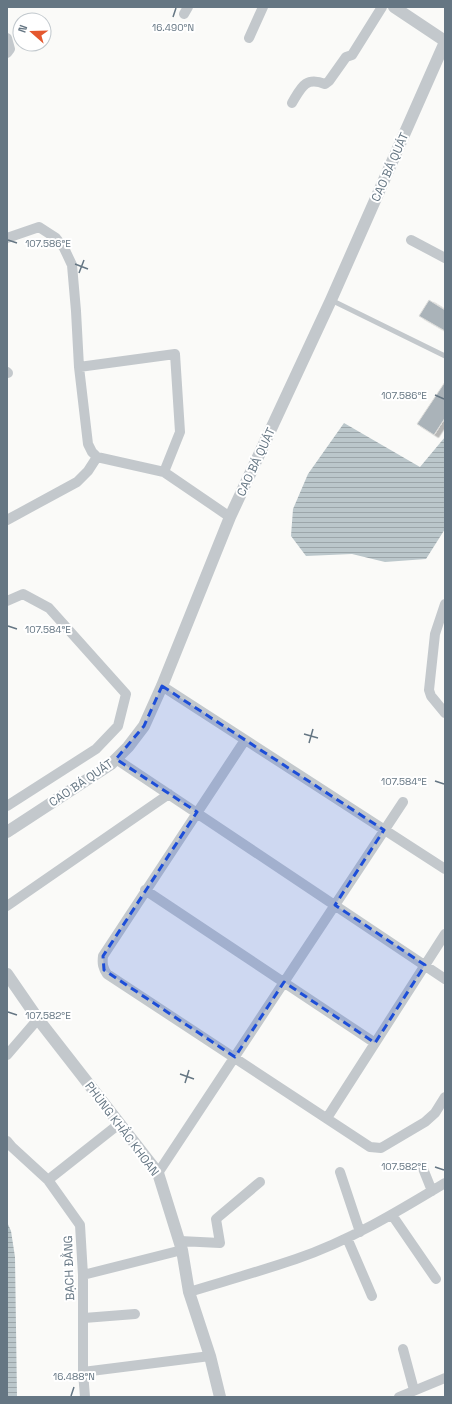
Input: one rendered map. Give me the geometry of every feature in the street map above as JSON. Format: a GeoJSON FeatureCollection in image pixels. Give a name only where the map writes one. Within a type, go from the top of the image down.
{"type":"FeatureCollection","features":[{"type":"Feature","properties":{"kind":"street"},"geometry":{"type":"LineString","coordinates":[[249,38],[263,7]]}},
{"type":"Feature","properties":{"kind":"street"},"geometry":{"type":"LineString","coordinates":[[292,104],[305,83],[317,80],[325,84],[329,81],[346,57],[352,55],[382,7]]}},
{"type":"Feature","properties":{"kind":"street"},"geometry":{"type":"LineString","coordinates":[[394,7],[445,41]]}},
{"type":"Feature","properties":{"kind":"street"},"geometry":{"type":"LineString","coordinates":[[7,38],[10,49],[7,53]]}},
{"type":"Feature","properties":{"kind":"street","name":"CAO BÁ QUÁT"},"geometry":{"type":"LineString","coordinates":[[7,832],[111,764],[128,748],[144,726],[162,686],[230,517],[331,300],[445,41]]}},
{"type":"Feature","properties":{"kind":"street"},"geometry":{"type":"LineString","coordinates":[[7,238],[39,227],[56,238],[64,248],[72,265],[79,367],[88,444],[92,452],[97,456],[164,472],[230,517]]}},
{"type":"Feature","properties":{"kind":"street"},"geometry":{"type":"LineString","coordinates":[[410,240],[445,258]]}},
{"type":"Feature","properties":{"kind":"street"},"geometry":{"type":"LineString","coordinates":[[79,367],[175,354],[180,432],[164,472]]}},
{"type":"Feature","properties":{"kind":"street"},"geometry":{"type":"LineString","coordinates":[[7,520],[77,482],[88,471],[97,456]]}},
{"type":"Feature","properties":{"kind":"street"},"geometry":{"type":"LineString","coordinates":[[7,601],[23,594],[49,608],[126,694],[118,726],[96,749],[7,806]]}},
{"type":"Feature","properties":{"kind":"street"},"geometry":{"type":"LineString","coordinates":[[445,604],[435,634],[429,690],[431,696],[445,713]]}},
{"type":"Feature","properties":{"kind":"street"},"geometry":{"type":"LineString","coordinates":[[162,686],[445,869]]}},
{"type":"Feature","properties":{"kind":"street"},"geometry":{"type":"LineString","coordinates":[[245,740],[103,956],[102,964],[104,970],[107,974],[370,1147],[381,1148],[431,1118],[445,1097]]}},
{"type":"Feature","properties":{"kind":"street"},"geometry":{"type":"LineString","coordinates":[[116,759],[445,979]]}},
{"type":"Feature","properties":{"kind":"street"},"geometry":{"type":"LineString","coordinates":[[7,906],[169,794]]}},
{"type":"Feature","properties":{"kind":"street"},"geometry":{"type":"LineString","coordinates":[[158,1173],[403,802]]}},
{"type":"Feature","properties":{"kind":"street"},"geometry":{"type":"LineString","coordinates":[[145,890],[375,1043]]}},
{"type":"Feature","properties":{"kind":"street"},"geometry":{"type":"LineString","coordinates":[[327,1118],[445,934]]}},
{"type":"Feature","properties":{"kind":"street","name":"PHÙNG KHẮC KHOAN"},"geometry":{"type":"LineString","coordinates":[[7,974],[38,1019],[158,1173],[181,1246],[189,1292],[210,1356],[220,1397]]}},
{"type":"Feature","properties":{"kind":"street"},"geometry":{"type":"LineString","coordinates":[[7,1056],[38,1019]]}},
{"type":"Feature","properties":{"kind":"street"},"geometry":{"type":"LineString","coordinates":[[48,1180],[119,1124]]}},
{"type":"Feature","properties":{"kind":"street","name":"BẠCH ĐẰNG"},"geometry":{"type":"LineString","coordinates":[[7,1141],[48,1180],[80,1226],[83,1275],[83,1372],[85,1397]]}},
{"type":"Feature","properties":{"kind":"street"},"geometry":{"type":"LineString","coordinates":[[422,1166],[432,1191]]}},
{"type":"Feature","properties":{"kind":"street"},"geometry":{"type":"LineString","coordinates":[[340,1172],[360,1232]]}},
{"type":"Feature","properties":{"kind":"street"},"geometry":{"type":"LineString","coordinates":[[83,1275],[181,1246],[220,1242],[216,1219],[260,1182]]}},
{"type":"Feature","properties":{"kind":"street"},"geometry":{"type":"LineString","coordinates":[[189,1292],[297,1259],[348,1238],[392,1215],[445,1183]]}},
{"type":"Feature","properties":{"kind":"street"},"geometry":{"type":"LineString","coordinates":[[392,1215],[436,1279]]}},
{"type":"Feature","properties":{"kind":"street"},"geometry":{"type":"LineString","coordinates":[[348,1238],[372,1296]]}},
{"type":"Feature","properties":{"kind":"street"},"geometry":{"type":"LineString","coordinates":[[84,1318],[134,1314]]}},
{"type":"Feature","properties":{"kind":"street"},"geometry":{"type":"LineString","coordinates":[[403,1349],[414,1390]]}},
{"type":"Feature","properties":{"kind":"street"},"geometry":{"type":"LineString","coordinates":[[83,1372],[210,1356]]}},
{"type":"Feature","properties":{"kind":"street"},"geometry":{"type":"LineString","coordinates":[[403,1396],[445,1378]]}},
{"type":"Feature","properties":{"kind":"lane"},"geometry":{"type":"LineString","coordinates":[[331,300],[445,356]]}},
{"type":"Feature","properties":{"kind":"highlighted area"},"geometry":{"type":"Polygon","coordinates":[[[162,686],[384,830],[335,905],[425,965],[375,1043],[284,982],[235,1057],[104,970],[103,956],[197,812],[116,759],[144,726],[162,686]]]}},
{"type":"Feature","properties":{"kind":"shaded area"},"geometry":{"type":"Polygon","coordinates":[[[344,423],[420,467],[445,437],[445,529],[426,559],[385,562],[352,554],[306,556],[291,536],[293,509],[308,474],[344,423]]]}},
{"type":"Feature","properties":{"kind":"shaded area"},"geometry":{"type":"Polygon","coordinates":[[[7,1222],[11,1231],[15,1257],[17,1397],[7,1397],[7,1222]]]}},
{"type":"Feature","properties":{"kind":"building"},"geometry":{"type":"Polygon","coordinates":[[[429,300],[445,310],[445,331],[419,316],[429,300]]]}},
{"type":"Feature","properties":{"kind":"building"},"geometry":{"type":"Polygon","coordinates":[[[445,382],[445,418],[434,435],[417,424],[445,382]]]}}]}
